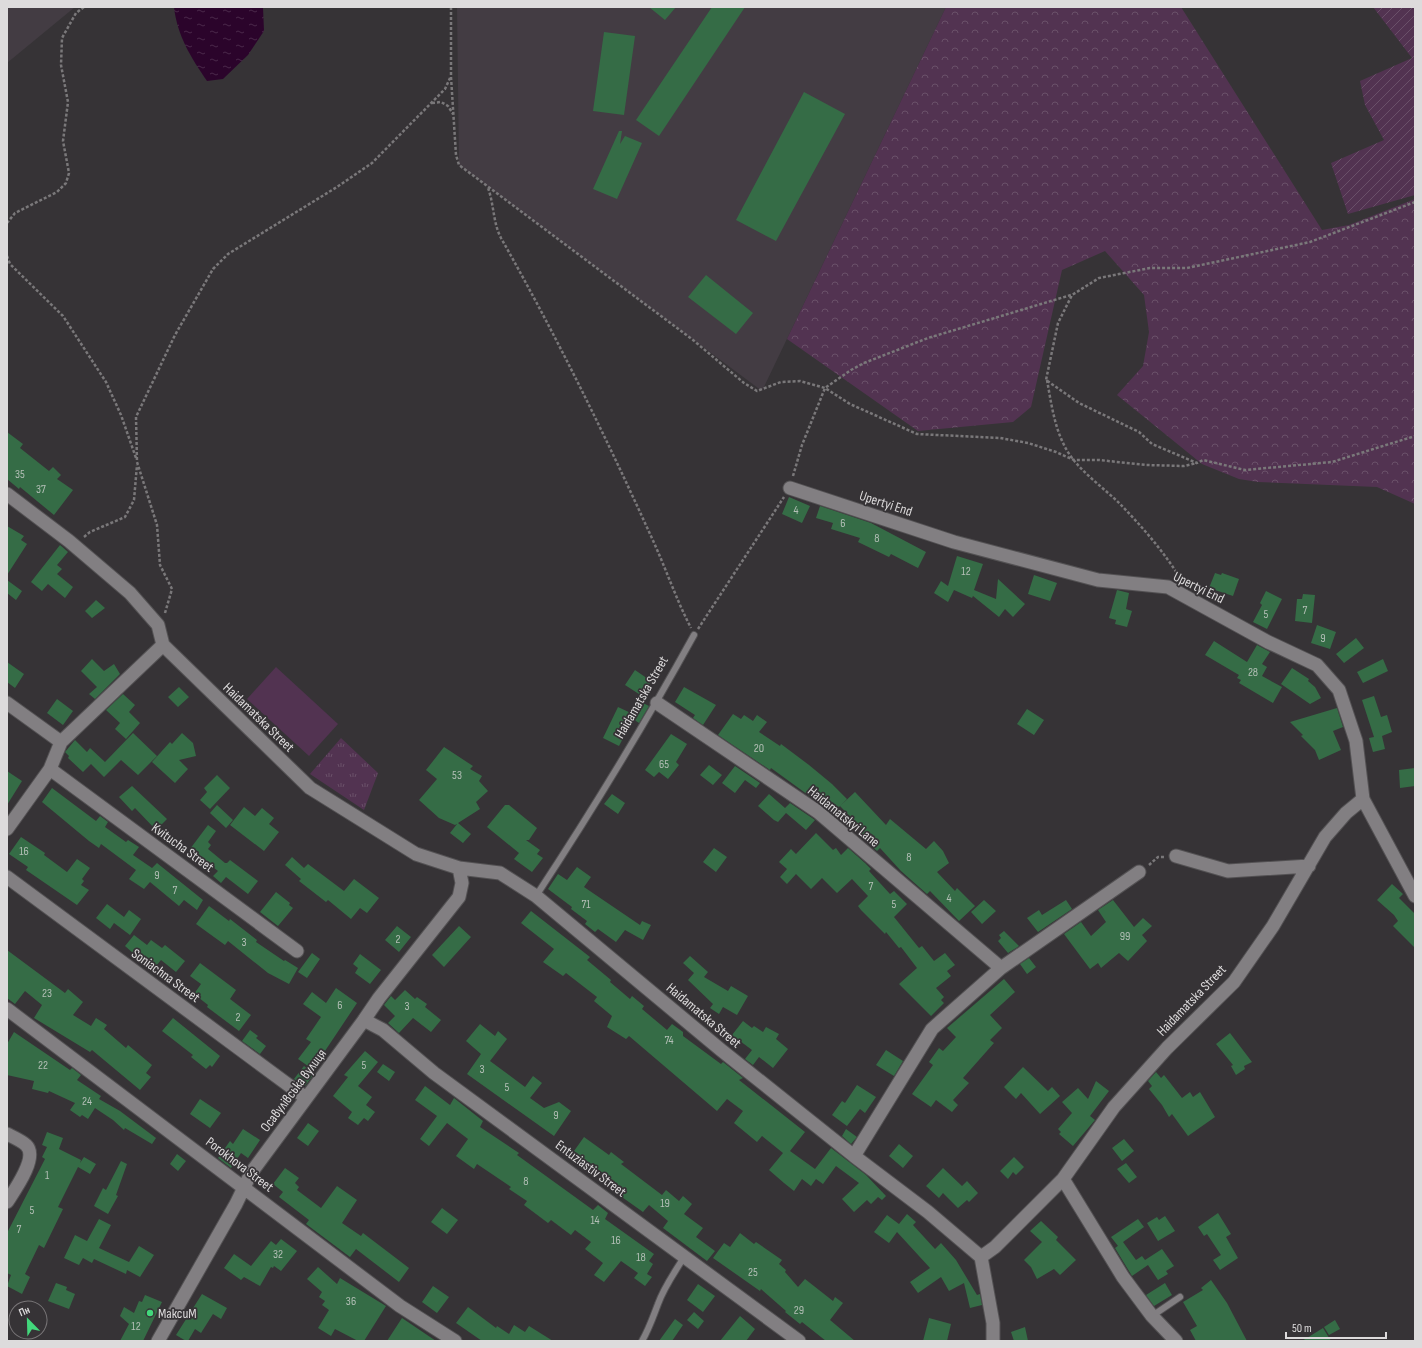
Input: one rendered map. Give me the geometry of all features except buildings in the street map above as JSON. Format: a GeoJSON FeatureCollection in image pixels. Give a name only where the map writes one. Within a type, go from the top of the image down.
{"type":"FeatureCollection","features":[{"type":"Feature","properties":{"kind":"street","name":"Upertyi End"},"geometry":{"type":"LineString","coordinates":[[790,488],[954,542],[1090,578],[1140,585],[1168,587],[1268,642],[1317,665],[1338,690],[1356,741],[1363,799],[1415,896]]}},
{"type":"Feature","properties":{"kind":"street"},"geometry":{"type":"LineString","coordinates":[[7,494],[69,541],[130,593],[158,625],[163,645],[61,742],[50,769],[7,829]]}},
{"type":"Feature","properties":{"kind":"street","name":"Haidamatska Street"},"geometry":{"type":"LineString","coordinates":[[163,645],[310,788],[416,854],[459,868],[500,873],[536,896],[715,1045],[854,1156],[928,1212],[981,1257],[995,1247],[1063,1179],[1114,1107],[1167,1048],[1234,982],[1273,926],[1325,838],[1346,813],[1363,799]]}},
{"type":"Feature","properties":{"kind":"street"},"geometry":{"type":"LineString","coordinates":[[7,703],[61,742]]}},
{"type":"Feature","properties":{"kind":"street","name":"Haidamatskyi Lane"},"geometry":{"type":"LineString","coordinates":[[657,704],[818,812],[1001,968]]}},
{"type":"Feature","properties":{"kind":"street","name":"Kvitucha Street"},"geometry":{"type":"LineString","coordinates":[[50,769],[297,951]]}},
{"type":"Feature","properties":{"kind":"street"},"geometry":{"type":"LineString","coordinates":[[1176,856],[1228,871],[1309,866]]}},
{"type":"Feature","properties":{"kind":"street","name":"Осавулівська вулиця"},"geometry":{"type":"LineString","coordinates":[[158,1341],[236,1204],[251,1173],[379,998],[459,897],[462,883],[459,868]]}},
{"type":"Feature","properties":{"kind":"street"},"geometry":{"type":"LineString","coordinates":[[854,1156],[932,1029],[1001,968],[1139,872]]}},
{"type":"Feature","properties":{"kind":"street","name":"Soniachna Street"},"geometry":{"type":"LineString","coordinates":[[7,877],[306,1098]]}},
{"type":"Feature","properties":{"kind":"street","name":"Porokhova Street"},"geometry":{"type":"LineString","coordinates":[[7,1009],[400,1306],[455,1341]]}},
{"type":"Feature","properties":{"kind":"street","name":"Entuziastiv Street"},"geometry":{"type":"LineString","coordinates":[[364,1020],[383,1030],[434,1073],[684,1257],[744,1299],[799,1341]]}},
{"type":"Feature","properties":{"kind":"street"},"geometry":{"type":"LineString","coordinates":[[7,1134],[27,1146],[30,1153],[30,1162],[7,1202]]}},
{"type":"Feature","properties":{"kind":"street"},"geometry":{"type":"LineString","coordinates":[[1063,1179],[1122,1277],[1152,1316],[1176,1341]]}},
{"type":"Feature","properties":{"kind":"street"},"geometry":{"type":"LineString","coordinates":[[981,1257],[993,1323],[993,1341]]}},
{"type":"Feature","properties":{"kind":"lane","name":"Haidamatska Street"},"geometry":{"type":"LineString","coordinates":[[536,896],[591,812],[657,704],[694,635]]}},
{"type":"Feature","properties":{"kind":"lane"},"geometry":{"type":"LineString","coordinates":[[642,1341],[649,1330],[658,1304],[669,1281],[684,1257]]}},
{"type":"Feature","properties":{"kind":"lane"},"geometry":{"type":"LineString","coordinates":[[1152,1316],[1180,1297]]}},
{"type":"Feature","properties":{"kind":"path"},"geometry":{"type":"LineString","coordinates":[[7,223],[15,213],[57,192],[66,183],[69,173],[63,141],[68,102],[61,65],[62,38],[76,13],[84,7]]}},
{"type":"Feature","properties":{"kind":"path"},"geometry":{"type":"LineString","coordinates":[[451,7],[450,77],[456,155],[459,166],[687,335],[744,383],[757,391],[781,382],[800,381],[824,388],[850,404],[916,434],[1000,438],[1028,443],[1056,452],[1074,460],[1100,460],[1146,465],[1184,466],[1203,460],[1245,470],[1332,462],[1415,436]]}},
{"type":"Feature","properties":{"kind":"path"},"geometry":{"type":"LineString","coordinates":[[69,541],[80,539],[90,532],[125,516],[134,500],[137,462],[136,417],[175,336],[213,269],[228,254],[337,187],[372,163],[445,89],[450,77]]}},
{"type":"Feature","properties":{"kind":"path"},"geometry":{"type":"LineString","coordinates":[[431,103],[441,102],[448,106],[454,115]]}},
{"type":"Feature","properties":{"kind":"path"},"geometry":{"type":"LineString","coordinates":[[488,187],[493,202],[496,227],[565,357],[655,546],[678,602],[694,635]]}},
{"type":"Feature","properties":{"kind":"path"},"geometry":{"type":"LineString","coordinates":[[694,635],[790,488],[802,445],[824,388],[864,362],[928,338],[1000,315],[1072,295],[1099,278],[1150,268],[1187,268],[1310,242],[1415,202]]}},
{"type":"Feature","properties":{"kind":"path"},"geometry":{"type":"LineString","coordinates":[[7,256],[10,264],[63,316],[106,382],[121,415],[157,525],[160,565],[172,589],[167,609],[158,625]]}},
{"type":"Feature","properties":{"kind":"path"},"geometry":{"type":"LineString","coordinates":[[1072,295],[1058,323],[1046,380],[1053,417],[1064,446],[1074,460],[1123,507],[1168,559],[1183,582]]}},
{"type":"Feature","properties":{"kind":"path"},"geometry":{"type":"LineString","coordinates":[[1046,380],[1079,403],[1139,432],[1152,444],[1197,463]]}},
{"type":"Feature","properties":{"kind":"path"},"geometry":{"type":"LineString","coordinates":[[1139,872],[1158,857],[1176,856]]}},
{"type":"Feature","properties":{"kind":"shaded area"},"geometry":{"type":"Polygon","coordinates":[[[7,7],[75,7],[7,63],[7,7]]]}},
{"type":"Feature","properties":{"kind":"shaded area"},"geometry":{"type":"Polygon","coordinates":[[[457,7],[946,7],[762,391],[459,165],[457,7]]]}},
{"type":"Feature","properties":{"kind":"green space"},"geometry":{"type":"Polygon","coordinates":[[[946,7],[1181,7],[1322,230],[1349,225],[1415,199],[1415,504],[1377,487],[1258,482],[1239,479],[1202,464],[1117,395],[1143,366],[1149,332],[1144,295],[1105,251],[1062,270],[1031,407],[1013,422],[918,431],[787,339],[946,7]]]}},
{"type":"Feature","properties":{"kind":"green space"},"geometry":{"type":"Polygon","coordinates":[[[1373,7],[1415,7],[1415,195],[1348,214],[1331,163],[1384,140],[1365,105],[1360,81],[1412,58],[1373,7]]]}},
{"type":"Feature","properties":{"kind":"green space"},"geometry":{"type":"Polygon","coordinates":[[[276,667],[338,724],[309,756],[247,699],[276,667]]]}},
{"type":"Feature","properties":{"kind":"green space"},"geometry":{"type":"Polygon","coordinates":[[[341,738],[378,773],[364,810],[310,774],[341,738]]]}},
{"type":"Feature","properties":{"kind":"water"},"geometry":{"type":"Polygon","coordinates":[[[174,7],[263,7],[264,31],[248,55],[223,79],[207,81],[186,46],[178,27],[174,7]]]}},
{"type":"Feature","properties":{"kind":"place","name":"МаксиМ"},"geometry":{"type":"Point","coordinates":[150,1313]}}]}
